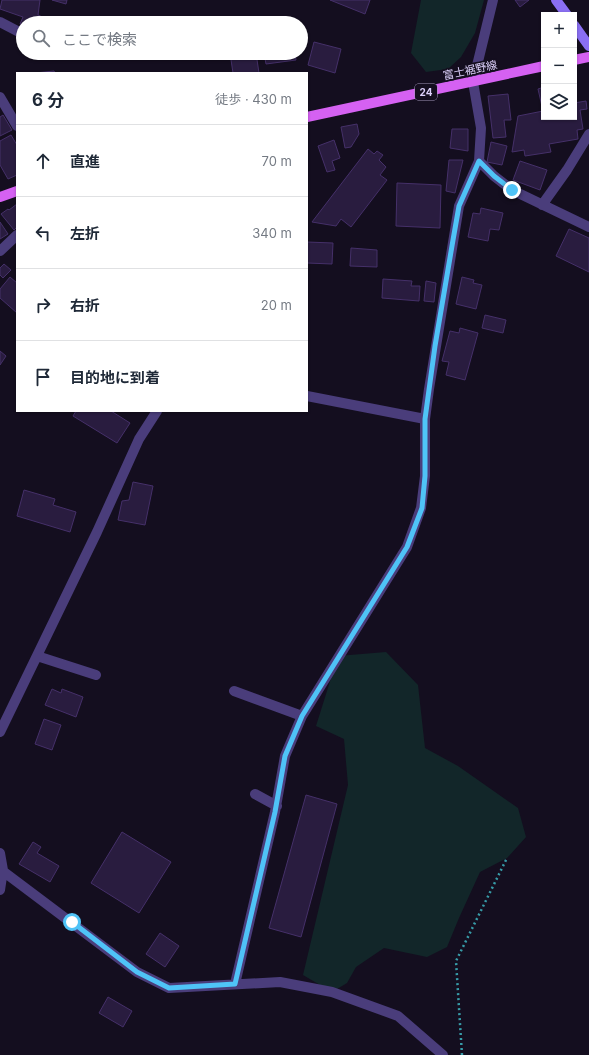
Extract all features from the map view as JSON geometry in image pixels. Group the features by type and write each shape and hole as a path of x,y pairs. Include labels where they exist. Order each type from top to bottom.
{"main road":[{"path":"577,59 589,56"},
{"name":"富士裾野線","path":"308,117 541,67"},
{"path":"0,197 16,191"}],"street":[{"path":"235,984 277,806 285,756 302,716 407,547 422,508 425,476 425,419 435,346 459,206 479,161 481,128 473,82 492,0"},
{"path":"556,0 565,12"},
{"path":"0,22 16,30"},
{"path":"577,29 589,46"},
{"path":"0,97 16,124"},
{"path":"542,205 567,170 589,134"},
{"path":"479,161 494,176 512,190 589,227"},
{"path":"0,251 16,236"},
{"path":"308,396 425,419"},
{"path":"0,732 97,532 139,439 156,412"},
{"path":"37,656 96,675"},
{"path":"234,691 302,716"},
{"path":"255,794 277,806"},
{"path":"0,853 0,890"},
{"path":"1,870 137,972 169,988 280,982 332,992 398,1016 443,1055"}],"path":[{"path":"462,1055 456,961 506,858"}],"green space":[{"path":"421,0 484,0 475,33 461,57 448,69 426,72 411,53"},
{"path":"386,652 418,685 425,748 458,766 518,808 526,837 507,858 480,872 447,947 427,957 384,948 356,967 347,983 332,992 303,975 348,785 344,739 316,726 338,656"}],"building":[{"path":"2,0 40,0 38,15 40,16 20,16 0,9"},
{"path":"52,0 67,0 66,4"},
{"path":"330,0 370,0 365,14"},
{"path":"515,0 529,0 520,7"},
{"path":"314,42 341,49 335,73 308,65"},
{"path":"231,60 257,60 259,72 233,72"},
{"path":"265,60 296,60 266,64"},
{"path":"541,88 541,102 538,89"},
{"path":"508,94 511,120 504,120 506,137 493,138 488,96"},
{"path":"586,101 587,109 580,110 583,129 577,130 578,139 549,144 551,152 525,156 524,150 512,152 518,116 541,111 541,120 577,120 577,102"},
{"path":"3,115 12,130 0,136 0,117"},
{"path":"357,124 359,134 351,147 345,148 341,127"},
{"path":"452,129 468,129 468,151 450,148"},
{"path":"11,135 16,143 16,175 8,179 0,165 0,141"},
{"path":"334,140 340,158 332,161 335,170 327,172 318,146"},
{"path":"491,142 507,146 502,165 487,162"},
{"path":"368,149 374,154 377,151 383,155 379,160 386,167 380,175 387,180 351,227 341,219 336,226 312,222"},
{"path":"449,160 463,160 455,193 446,191"},
{"path":"520,161 547,170 540,190 513,180"},
{"path":"397,183 441,185 440,228 396,226"},
{"path":"16,205 16,228 14,230 1,214 8,209 9,210"},
{"path":"481,208 503,213 499,230 490,229 488,241 468,237 473,213 480,214"},
{"path":"0,222 8,234 0,239"},
{"path":"569,229 589,238 589,272 556,256"},
{"path":"308,242 333,243 332,264 308,263"},
{"path":"351,248 377,250 377,267 350,266"},
{"path":"4,264 11,270 3,278 0,275 0,268"},
{"path":"10,277 16,282 16,312 0,298 0,289"},
{"path":"462,277 474,280 473,283 482,285 476,309 456,304"},
{"path":"383,279 412,281 411,286 420,286 419,301 382,298"},
{"path":"426,281 436,283 434,302 424,301"},
{"path":"485,315 506,320 503,333 482,328"},
{"path":"460,328 478,333 465,380 446,375 449,362 442,361 450,331 459,333"},
{"path":"0,351 6,356 0,365"},
{"path":"75,412 113,412 130,423 117,443 73,416"},
{"path":"133,482 153,486 145,525 118,520 122,501 129,500"},
{"path":"24,490 55,499 53,505 76,512 70,532 17,516"},
{"path":"52,689 61,693 62,689 83,697 76,717 45,705"},
{"path":"44,719 61,725 52,750 35,744"},
{"path":"306,795 337,804 301,937 269,928"},
{"path":"122,832 171,862 139,913 91,883"},
{"path":"33,842 41,847 37,853 59,866 50,882 19,864"},
{"path":"160,933 179,946 165,967 146,954"},
{"path":"108,997 132,1011 123,1027 99,1013"}],"route":[{"path":"72,922 137,972 169,988 235,984 275,812 285,756 302,716 407,547 422,508 425,476 425,419 435,346 459,206 479,161 494,176 512,190"}]}
